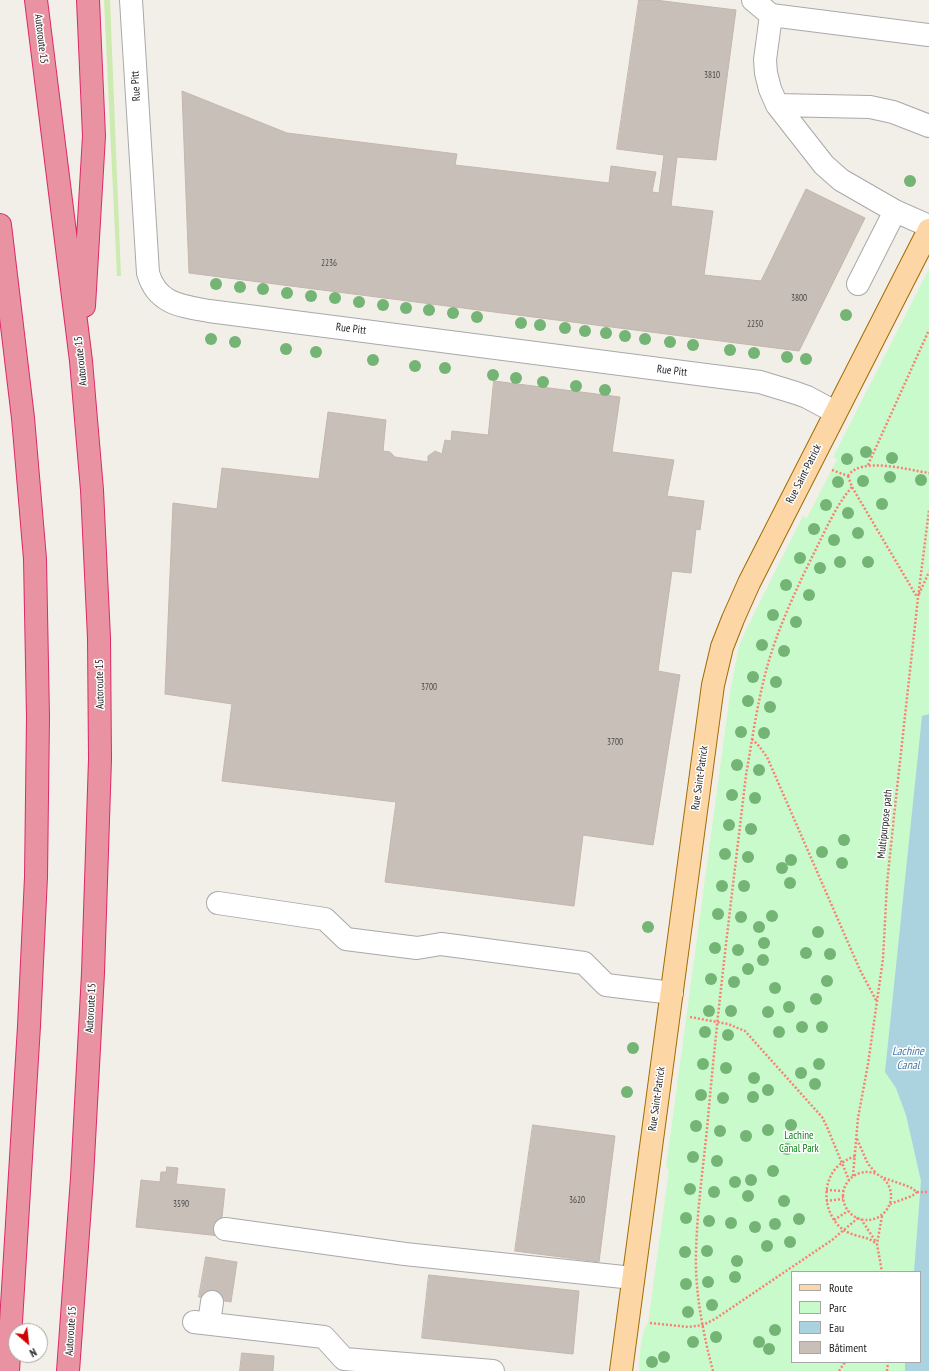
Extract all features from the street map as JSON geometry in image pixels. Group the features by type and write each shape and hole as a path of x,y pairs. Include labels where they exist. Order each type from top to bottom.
{"highway":[{"name":"Autoroute 15","path":"36,0 81,361 92,490 99,638 100,759 93,973 82,1186 68,1371"},
{"path":"81,361 94,136 88,0"},
{"path":"0,225 22,403 35,559 38,718 36,877 30,1018 8,1371"}],"main road":[{"name":"Rue Saint-Patrick","path":"622,1371 633,1278 713,685 722,647 749,583 929,230"}],"street":[{"name":"Rue Pitt","path":"131,0 148,273 157,292 168,300 181,305 209,311 760,382 796,393 835,412"},
{"path":"753,0 771,14 929,35"},
{"path":"771,14 765,60 766,73 770,89 777,105 824,166 841,180 895,211 929,226"},
{"path":"777,105 870,107 893,112 929,126"},
{"path":"858,284 895,211"},
{"path":"218,903 326,919 346,939 417,948 441,944 584,963 606,985 672,993"},
{"path":"225,1230 405,1254 633,1278"},
{"path":"212,1302 201,1323 324,1337 344,1359 493,1371"}],"path":[{"path":"868,465 929,330"},
{"path":"848,476 854,470 868,465 929,473"},
{"path":"829,469 848,476 852,487 918,598"},
{"path":"713,1371 703,1325 697,1281 696,1255 702,1174 717,1022 746,775 766,670 784,619 808,565 837,508 852,487"},
{"name":"Multipurpose path","path":"853,1176 858,1118 877,1003 885,932 887,884 894,816 929,510"},
{"path":"918,598 929,572"},
{"path":"752,739 767,757 860,970 877,1003"},
{"path":"686,1016 728,1024 745,1031 822,1117 849,1180"},
{"name":"Multipurpose path","path":"857,1139 868,1164 876,1174"},
{"path":"855,1156 842,1163 830,1177 826,1190 826,1201 834,1220 844,1231 868,1238 877,1244"},
{"path":"877,1244 859,1219 848,1211 843,1199 844,1191 849,1180 853,1176 864,1172 876,1174 910,1187 917,1192 929,1192"},
{"path":"648,1323 689,1326 703,1325 715,1320 844,1231 859,1219 874,1220 882,1216 890,1204 891,1192 888,1184 882,1177"},
{"path":"826,1190 844,1191"},
{"path":"890,1204 912,1196 917,1192"},
{"path":"826,1201 843,1199"},
{"path":"834,1220 848,1211"},
{"path":"882,1216 877,1244 882,1271"}],"green space":[{"path":"104,0 110,0 121,276 117,276"},
{"name":"Lachine Canal Park","path":"929,269 929,1371 639,1371 643,1332 648,1323 669,1170 666,1167 731,687 739,646 803,516 807,518 837,459 833,457"}],"water":[{"name":"Lachine Canal","path":"929,714 929,1371 905,1371 905,1363 921,1363 921,1271 914,1271 921,1181 906,1115 896,1088 885,1072 922,716"}],"building":[{"path":"639,0 655,0 736,10 716,160 677,157 671,206 713,211 704,275 761,281 806,189 865,218 799,351 189,273 182,91 287,133 457,154 455,165 609,183 611,166 656,172 652,192 659,193 664,155 617,149"},
{"path":"494,381 620,397 612,452 674,460 667,496 704,501 700,530 696,529 691,573 672,571 658,671 680,675 653,845 583,835 574,906 385,882 396,802 222,781 232,704 165,694 173,503 217,509 222,468 319,479 328,412 386,420 383,451 390,452 395,457 428,462 428,456 435,451 442,454 445,440 451,441 452,431 488,435"},
{"path":"533,1125 615,1136 599,1262 515,1251"},
{"path":"167,1167 178,1168 176,1184 225,1189 220,1236 136,1227 141,1180 160,1182 161,1172 166,1172"},
{"path":"206,1257 237,1262 231,1302 199,1297"},
{"path":"429,1275 579,1291 573,1354 422,1338"},
{"path":"242,1353 274,1356 273,1371 240,1371"}]}
